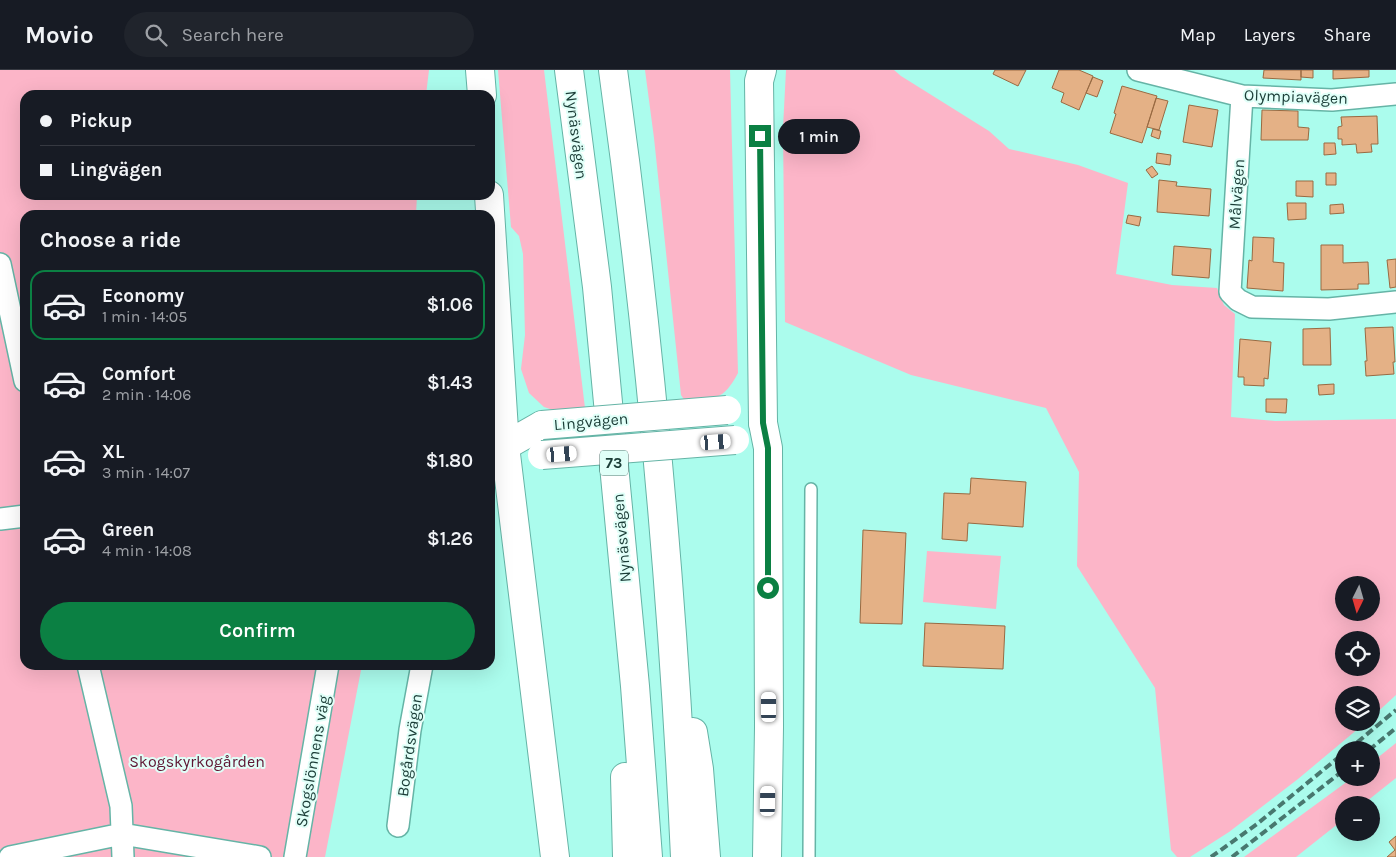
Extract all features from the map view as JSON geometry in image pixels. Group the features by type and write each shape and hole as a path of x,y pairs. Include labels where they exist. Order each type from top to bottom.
{"main road":[{"path":"480,70 482,90"},
{"name":"Nynäsvägen","path":"569,70 597,287 635,686 648,857"},
{"path":"613,70 625,155 653,397 670,599 685,857"},
{"path":"759,74 763,423 768,448 769,727 767,857"},
{"path":"495,362 498,446 555,857"},
{"name":"Lingvägen","path":"498,446 542,425 727,410 763,423"},
{"name":"Lingvägen","path":"498,446 542,455 735,440 763,423"},
{"path":"620,528 616,624 627,857"},
{"path":"670,599 700,769 706,857"}],"street":[{"name":"Olympiavägen","path":"1138,70 1242,96 1332,100 1396,94"},
{"name":"Målvägen","path":"1242,96 1230,292 1238,300 1252,307 1329,309 1396,302"},
{"path":"0,264 20,358"},
{"path":"0,520 20,517"},
{"path":"89,670 121,806 123,857"},
{"name":"Skogslönnens väg","path":"295,857 327,670"},
{"name":"Bogårdsvägen","path":"398,826 410,730 421,670"},
{"path":"10,857 122,834 260,857"}],"lane":[{"path":"809,857 811,489"}],"green space":[{"name":"Skogskyrkogården","path":"0,70 429,70 427,90 20,90 20,200 417,200 416,210 20,210 20,670 361,670 325,857 0,857"},
{"path":"498,70 544,70 585,408 559,412 544,407 529,393 521,369 525,335 523,254 519,236 511,227"},
{"path":"645,70 730,70 738,373 723,394 711,399 685,401 681,395"},
{"path":"786,70 894,70 989,131 1009,149 1078,165 1128,183 1116,274 1172,285 1217,288 1224,305 1235,314 1231,417 1275,421 1396,419 1396,695 1380,710 1380,686 1335,686 1335,731 1355,731 1343,741 1335,741 1335,748 1229,832 1190,857 1177,857 1171,850 1155,688 1077,566 1079,472 1046,408 911,375 785,322 783,128"},
{"path":"927,551 1001,556 996,609 923,602"},
{"path":"1396,743 1396,778 1373,796 1335,796 1335,826 1296,857 1244,857 1341,786 1380,786 1380,756"}],"building":[{"path":"995,70 1026,70 1018,86 993,74"},
{"path":"1059,70 1079,70 1093,76 1079,110 1061,102 1064,93 1052,88"},
{"path":"1264,70 1301,70 1301,80 1263,78"},
{"path":"1301,70 1313,70 1313,78 1301,77"},
{"path":"1333,70 1369,70 1369,77 1333,79"},
{"path":"1093,77 1103,81 1097,97 1086,93"},
{"path":"1122,86 1157,96 1142,143 1110,133"},
{"path":"1156,98 1168,101 1159,130 1147,127"},
{"path":"1189,105 1218,110 1212,147 1183,142"},
{"path":"1262,110 1298,111 1298,127 1309,128 1308,140 1261,140"},
{"path":"1377,116 1378,144 1371,144 1372,152 1357,153 1356,144 1342,145 1342,139 1338,139 1338,127 1342,126 1341,117"},
{"path":"1153,129 1161,131 1159,139 1151,136"},
{"path":"1324,143 1335,143 1336,154 1324,155"},
{"path":"1157,153 1171,155 1170,165 1156,163"},
{"path":"1152,166 1158,174 1152,178 1146,170"},
{"path":"1326,173 1336,173 1336,185 1326,185"},
{"path":"1159,180 1177,182 1176,186 1211,189 1209,216 1157,212"},
{"path":"1296,181 1313,181 1313,197 1296,196"},
{"path":"1287,203 1306,203 1306,219 1288,220"},
{"path":"1343,204 1344,213 1330,214 1330,205"},
{"path":"1128,215 1141,217 1139,226 1126,223"},
{"path":"1253,237 1274,238 1273,262 1284,263 1283,291 1247,288 1249,260 1252,261"},
{"path":"1321,245 1343,245 1343,263 1368,262 1369,284 1358,284 1358,289 1321,290"},
{"path":"1174,246 1211,249 1209,278 1172,275"},
{"path":"1396,259 1396,287 1390,288 1387,260"},
{"path":"1393,327 1394,374 1366,376 1365,328"},
{"path":"1330,328 1331,365 1303,365 1303,329"},
{"path":"1240,339 1271,342 1268,379 1264,378 1264,386 1244,385 1244,377 1238,377"},
{"path":"1334,384 1334,394 1319,395 1318,385"},
{"path":"1266,399 1287,399 1286,413 1266,412"},
{"path":"971,478 1026,482 1023,527 968,523 967,541 942,539 944,493 970,494"},
{"path":"863,530 906,533 902,624 860,623"},
{"path":"925,623 1005,626 1003,669 923,666"},
{"path":"1396,836 1396,857 1387,857 1395,850 1389,842"}],"railway":[{"path":"1359,741 1396,710"},
{"path":"1380,741 1396,728"},
{"path":"1211,857 1257,824 1335,760"},
{"path":"1232,857 1335,777"}],"route":[{"path":"760,136 763,423 768,448 768,588"}]}
